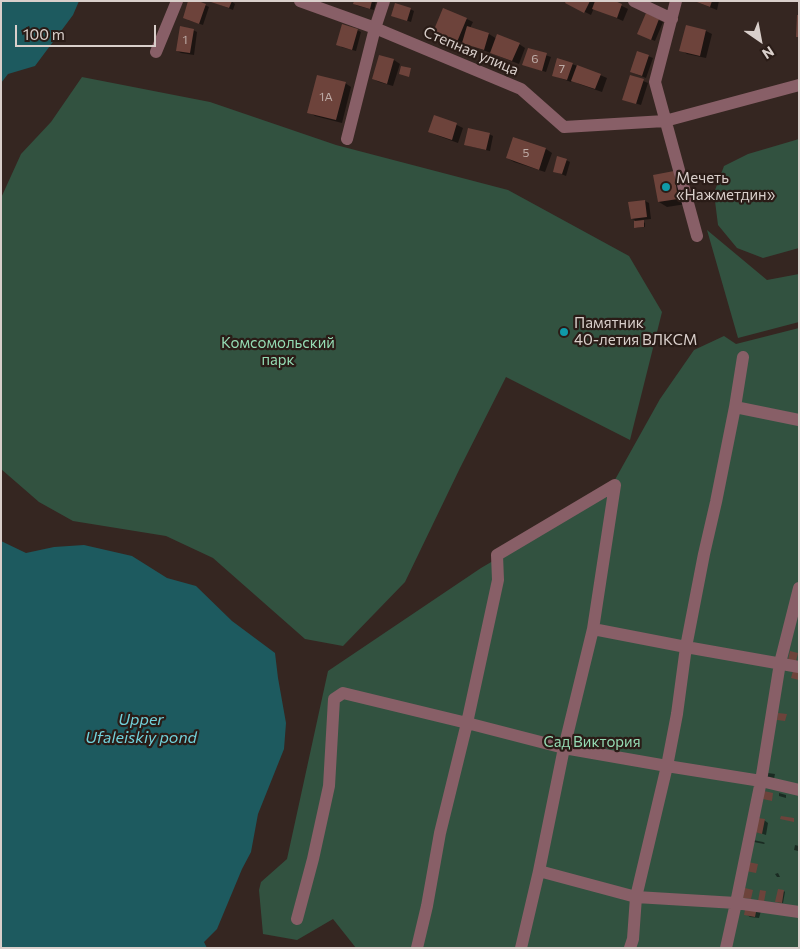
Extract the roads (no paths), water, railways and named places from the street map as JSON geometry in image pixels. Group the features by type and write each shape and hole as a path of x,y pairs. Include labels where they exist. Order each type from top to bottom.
{"street":[{"path":"156,52 177,1"},
{"name":"Степная улица","path":"300,1 375,28 521,89 564,127 666,121 799,85"},
{"path":"347,139 375,28 384,1"},
{"path":"634,1 672,19"},
{"path":"676,1 655,82 697,236"},
{"path":"630,948 633,939 636,897 667,766 677,714 686,647 735,407 743,357"},
{"path":"735,407 799,420"},
{"path":"417,948 427,906 440,833 467,723 498,580 497,555 615,485 593,630 564,748 521,948"},
{"path":"726,948 761,781 780,663 799,588"},
{"path":"593,630 799,667"},
{"path":"297,918 313,859 328,786 334,699 344,693 564,748 761,781 799,790"},
{"path":"539,871 636,897 736,903 799,912"}],"water":[{"path":"1,1 79,1 73,15 35,66 8,74 1,83"},
{"name":"Upper Ufaleiskiy pond","path":"1,541 26,553 54,547 84,545 132,556 167,578 196,586 232,621 275,653 286,723 284,749 258,814 251,852 217,929 204,942 207,948 1,948"}],"place":[{"name":"Мечеть «Нажметдин»","path":"666,187"},
{"name":"Памятник 40-летия ВЛКСМ","path":"564,332"}],"park label":[{"name":"Комсомольский парк","path":"278,352"},
{"name":"Сад Виктория","path":"592,742"}]}
